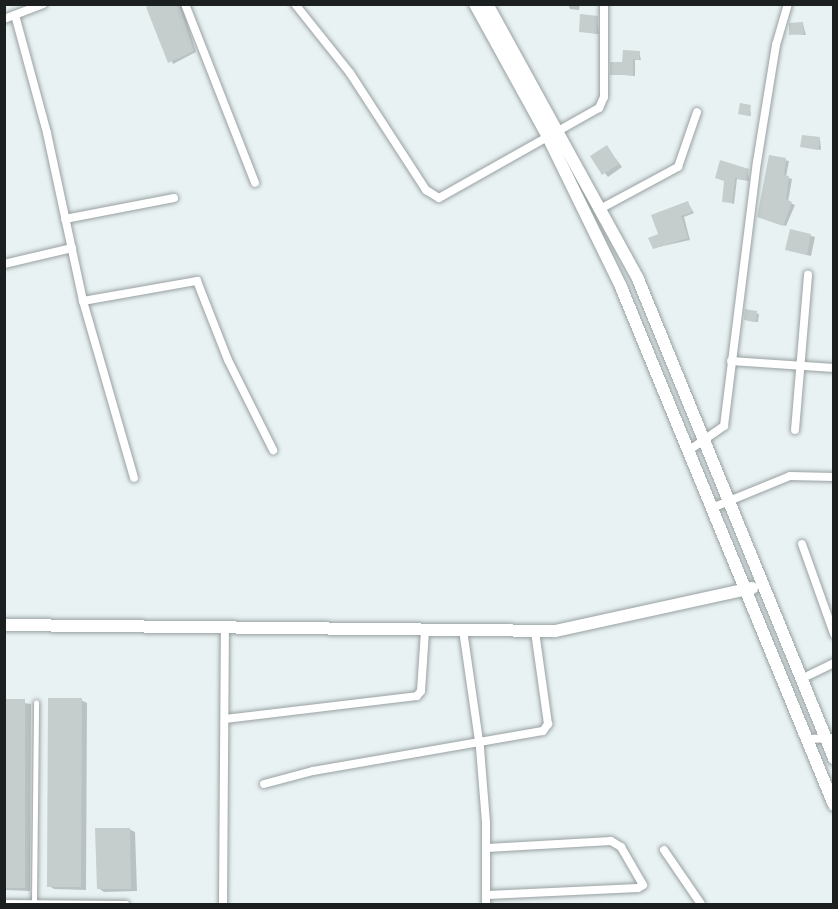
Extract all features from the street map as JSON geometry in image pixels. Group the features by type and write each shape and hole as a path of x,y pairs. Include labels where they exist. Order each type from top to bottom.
{"street":[{"path":"4,19 43,4"},
{"path":"185,4 255,183"},
{"path":"295,4 350,73 434,197 444,197 603,103 604,4"},
{"path":"476,4 600,209 638,279 801,679 830,738 834,758"},
{"path":"487,4 553,134 621,287 834,805"},
{"path":"688,451 724,426 757,162 776,45 788,4"},
{"path":"15,15 42,113 83,301 134,478"},
{"path":"600,209 675,171 684,158 697,112"},
{"path":"65,219 174,198"},
{"path":"4,264 72,248"},
{"path":"795,430 808,275"},
{"path":"83,301 197,281 232,369 273,450"},
{"path":"731,361 834,368"},
{"path":"712,508 790,476 834,477"},
{"path":"802,544 834,634"},
{"path":"4,626 555,631 762,584"},
{"path":"223,904 225,628"},
{"path":"225,719 417,696 421,692 424,630"},
{"path":"463,630 479,741 487,848 487,900 638,888 643,885 621,847 611,841 487,848"},
{"path":"264,784 546,728 535,631"},
{"path":"801,679 834,663"},
{"path":"807,739 830,738"},
{"path":"664,850 701,904"}],"lane":[{"path":"34,902 36,703"},
{"path":"4,902 126,903"}],"building":[{"path":"152,4 179,4 194,51 168,63 146,7"},
{"path":"580,14 598,16 597,34 579,32"},
{"path":"803,22 804,34 789,35 789,23"},
{"path":"623,50 640,51 639,60 633,59 633,75 610,75 610,62 622,62"},
{"path":"740,103 751,105 749,116 738,114"},
{"path":"802,135 820,137 818,150 800,147"},
{"path":"607,145 619,164 602,175 590,156"},
{"path":"769,155 786,158 784,175 789,176 786,199 792,202 783,226 757,217"},
{"path":"720,160 749,169 747,180 735,178 732,203 722,202 724,181 715,178"},
{"path":"688,201 692,212 681,216 688,238 653,249 648,238 658,234 651,215"},
{"path":"790,229 811,234 807,255 785,250"},
{"path":"745,309 757,311 756,322 744,320"},
{"path":"48,698 82,698 81,887 47,887"},
{"path":"4,699 25,699 25,888 4,888"},
{"path":"95,828 130,828 131,889 97,889"}]}
